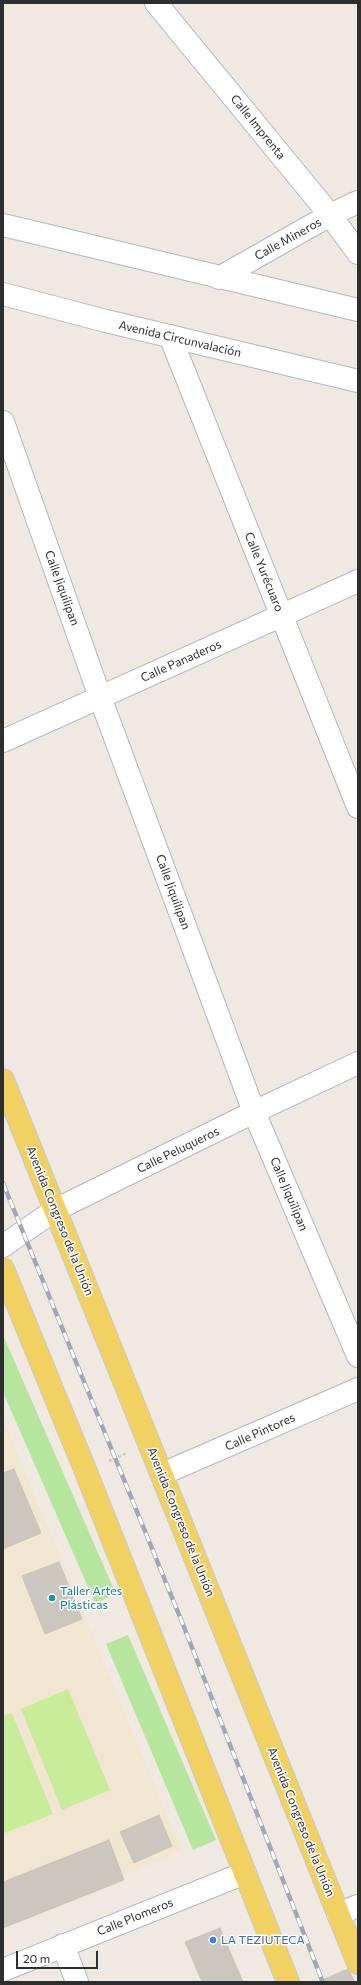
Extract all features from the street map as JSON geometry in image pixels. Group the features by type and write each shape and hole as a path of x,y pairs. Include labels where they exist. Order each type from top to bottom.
{"main road":[{"name":"Avenida Congreso de la Unión","path":"3,1080 358,1963"},
{"path":"3,1269 86,1472 288,1982"}],"street":[{"name":"Calle Imprenta","path":"156,3 330,215 358,252"},
{"name":"Calle Mineros","path":"219,278 330,215 358,202"},
{"path":"3,225 219,278 358,310"},
{"name":"Avenida Circunvalación","path":"3,294 358,381"},
{"name":"Calle Yurécuaro","path":"170,336 358,807"},
{"name":"Calle Jiquilipan","path":"3,422 100,697 254,1112 358,1356"},
{"name":"Calle Panaderos","path":"3,741 358,581"},
{"name":"Calle Peluqueros","path":"3,1246 55,1210 254,1112 358,1064"},
{"name":"Calle Pintores","path":"162,1474 358,1389"},
{"name":"Calle Plomeros","path":"3,1970 245,1873"},
{"path":"338,1914 358,1906"},
{"path":"63,1945 77,1982"}],"path":[{"path":"86,1472 149,1443"}],"shaded area":[{"path":"3,1418 182,1851 3,1926"}],"green space":[{"path":"3,1335 116,1594 95,1603 3,1392"},
{"path":"128,1635 216,1840 193,1850 106,1644"},
{"path":"68,1689 110,1790 62,1810 21,1709"},
{"path":"12,1713 53,1814 5,1833 3,1828 3,1716"}],"building":[{"path":"14,1469 41,1533 3,1549 3,1473"},
{"name":"Taller Artes Plásticas","path":"59,1562 82,1619 45,1634 22,1576"},
{"path":"159,1815 172,1846 134,1863 120,1832"},
{"path":"109,1840 124,1880 3,1928 3,1882"},
{"path":"220,1928 243,1982 202,1982 185,1942"},
{"path":"348,1969 355,1982 317,1982 322,1980"}],"railway":[{"path":"3,1183 182,1622 322,1980"}],"place":[{"name":"Taller Artes Plásticas","path":"52,1598"},
{"name":"LA TEZIUTECA","path":"213,1940"}]}
